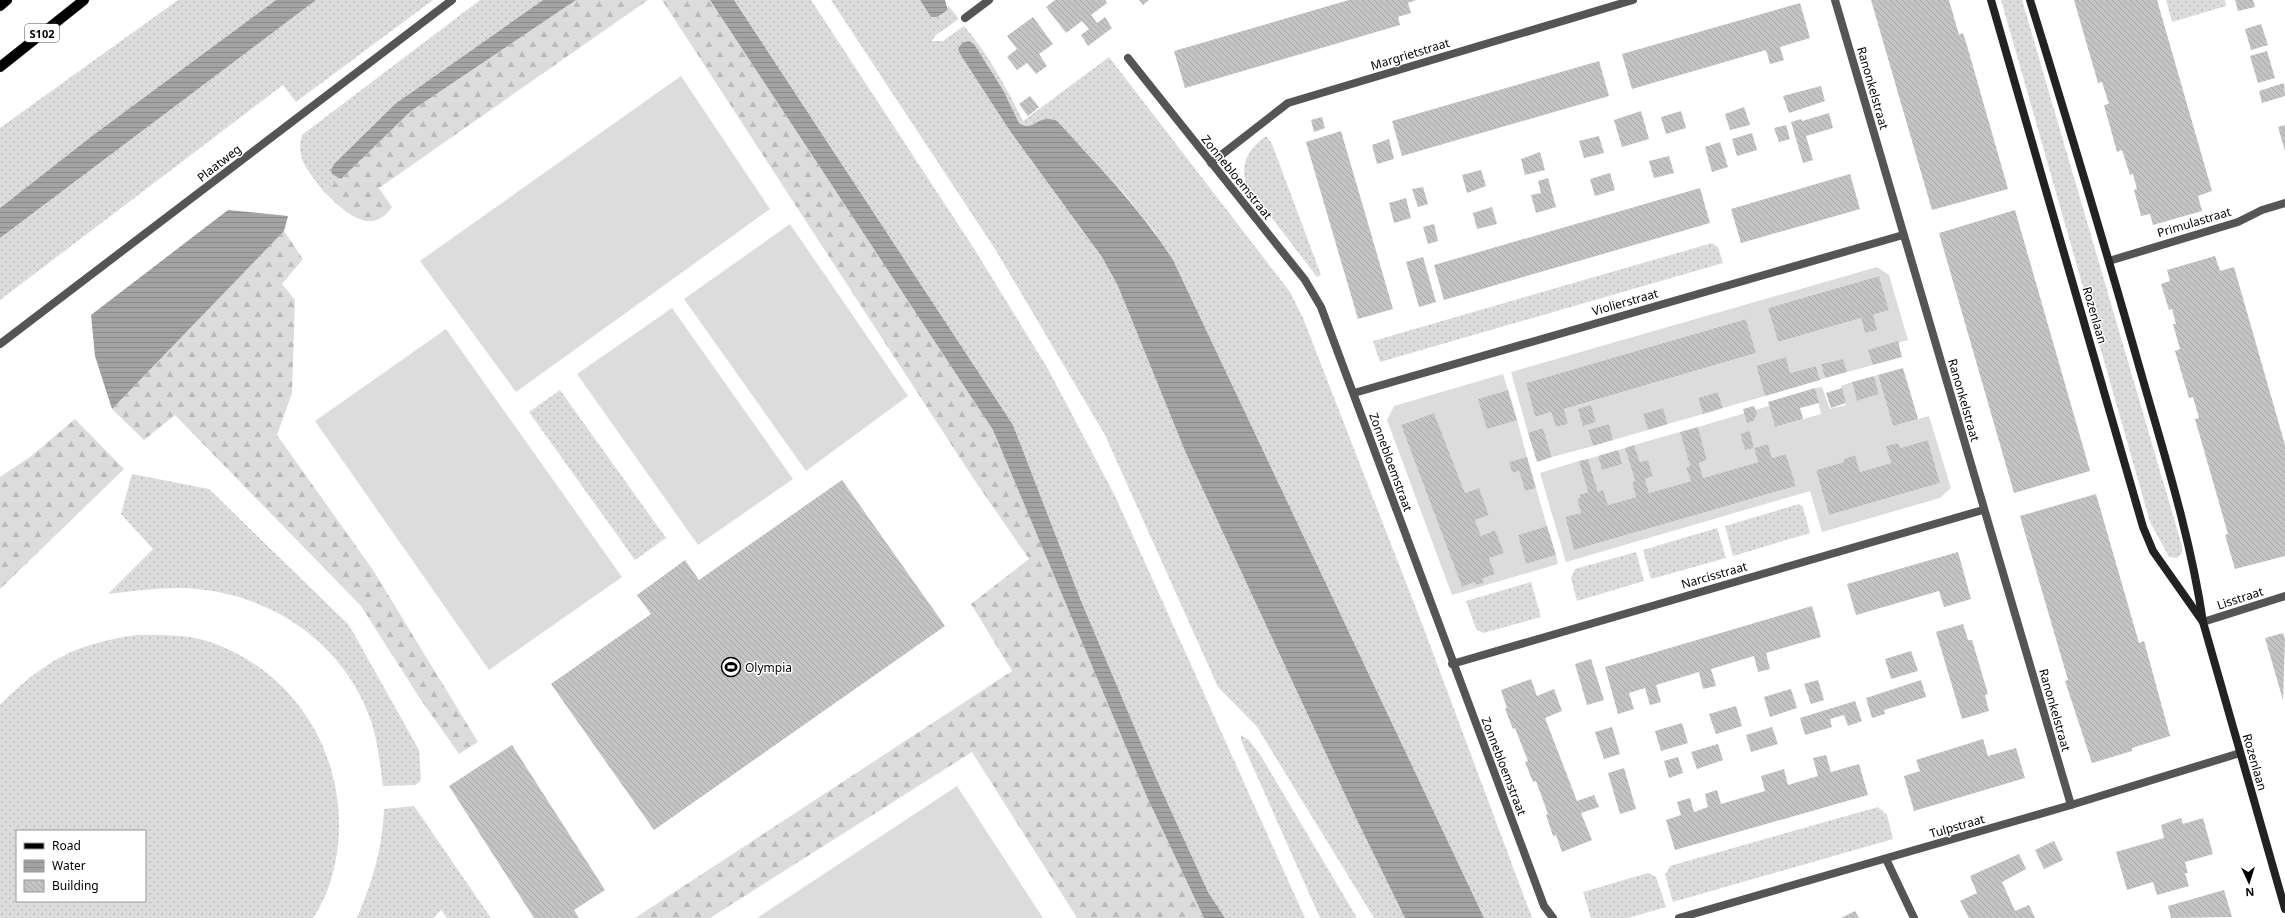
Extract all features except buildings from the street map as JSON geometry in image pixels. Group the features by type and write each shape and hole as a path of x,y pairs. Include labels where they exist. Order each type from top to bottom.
{"main road":[{"path":"0,6 7,0"},
{"name":"S102","path":"0,67 84,0"}],"street":[{"name":"Plaatweg","path":"0,344 452,0"},
{"path":"965,18 989,0"},
{"name":"Margrietstraat","path":"1211,163 1288,103 1633,0"},
{"name":"Ranonkelstraat","path":"1835,0 1983,510 2071,805"},
{"name":"Rozenlaan","path":"1991,0 2143,527 2153,551 2203,622"},
{"name":"Rozenlaan","path":"2030,0 2109,260 2182,516 2196,574 2203,622 2285,909"},
{"name":"Zonnebloemstraat","path":"1128,58 1309,287 1321,307 1354,393 1452,664 1544,906 1553,918"},
{"name":"Primulastraat","path":"2109,260 2238,222 2262,210 2285,203"},
{"name":"Violierstraat","path":"1354,393 1903,235"},
{"name":"Narcisstraat","path":"1452,664 1983,510"},
{"name":"Lisstraat","path":"2203,622 2285,596"},
{"name":"Tulpstraat","path":"1679,918 2071,805 2240,753"},
{"path":"1886,859 1914,918"}],"green space":[{"path":"178,0 276,0 92,136 0,208 0,128"},
{"path":"316,0 433,0 296,102 283,85 0,300 0,238"},
{"path":"480,0 543,0 395,104 334,164 339,179 341,179 323,191 302,159 300,144 302,135"},
{"path":"576,0 648,0 379,188 392,207 383,216 375,221 366,221 356,218 339,206 323,191 341,179 411,111"},
{"path":"662,0 710,0 993,430 1147,797 1204,918 1077,918 972,752 710,918 635,918 1012,671 971,604 1029,559 973,478"},
{"path":"734,0 811,0 973,247 1048,369 1115,496 1305,918 1225,918 1208,892 1156,778 1081,601 1013,425"},
{"path":"831,0 920,0 932,17 937,17 948,10 948,5 959,19 936,35 932,41 943,41 964,26 981,48 996,72 1023,121 1109,57 1290,292 1303,318 1424,629 1532,918 1484,918 1173,260 1154,231 1126,196 1056,120 1042,120 1030,126 1019,123 1003,90 974,44 969,41 958,49 960,54 1010,131 1102,257 1118,286 1185,451 1355,816 1405,918 1374,918 1257,727 1218,687 1105,435 995,249"},
{"path":"2001,0 2022,0 2182,546 2182,553 2177,558 2169,557 2150,522"},
{"path":"2166,0 2225,0 2226,6 2172,22"},
{"path":"681,76 770,209 516,392 420,261"},
{"path":"1266,136 1272,144 1321,275 1317,277 1246,184 1244,169 1247,156"},
{"path":"790,224 908,396 806,471 684,299"},
{"path":"284,231 303,259 282,284 295,300 292,393 277,435 373,570 478,742 459,754 419,697 361,606 175,415 144,440 112,409"},
{"path":"1712,243 1718,247 1723,263 1380,362 1373,341"},
{"path":"1877,267 1889,275 1908,340 1869,350 1873,365 1847,372 1843,359 1821,364 1825,378 1820,380 1816,366 1790,373 1786,357 1756,367 1765,396 1723,408 1718,392 1698,398 1703,414 1668,424 1663,408 1643,414 1648,430 1613,440 1609,424 1588,430 1593,446 1552,457 1543,429 1528,433 1511,372","holes":["1879,276 1889,310 1873,315 1865,333 1861,318 1778,342 1768,308","1746,319 1756,353 1564,409 1568,424 1556,427 1551,412 1535,417 1526,383"]},
{"path":"672,308 793,479 698,545 577,374"},
{"path":"446,329 622,577 489,670 315,421"},
{"path":"1503,374 1508,390 1479,399 1517,420 1527,457 1509,462 1512,473 1519,471 1525,491 1536,488 1547,526 1518,535 1526,564 1556,555 1558,564 1452,595 1387,420 1394,406","holes":["1434,413 1465,493 1479,488 1489,515 1475,520 1481,536 1495,530 1503,552 1489,558 1495,574 1482,579 1484,583 1476,585 1475,582 1462,587 1401,425"]},
{"path":"1878,375 1893,426 1929,416 1951,488 1940,498 1822,532 1810,491 1566,562 1540,473 1579,461 1588,492 1579,495 1580,498 1577,499 1581,513 1565,518 1574,550 1796,486 1786,454 1772,458 1768,444 1754,448 1758,462 1703,478 1699,463 1707,460 1698,427 1769,406 1775,427 1821,414 1815,388 1822,387 1830,409 1846,405 1841,386 1852,382 1857,401 1879,394 1874,376","holes":["1750,432 1754,448 1745,450 1740,434","1928,440 1940,483 1829,515 1816,470 1844,462 1848,475 1844,459 1855,455 1860,472 1891,463 1887,446 1898,443 1900,448"]},
{"path":"560,390 666,538 635,560 529,412"},
{"path":"75,419 124,469 0,589 0,477 30,457"},
{"path":"1680,432 1690,466 1686,467 1691,481 1649,493 1645,479 1653,476 1648,460 1640,462 1634,445"},
{"path":"1625,448 1635,481 1632,482 1636,497 1608,505 1603,491 1598,492 1588,459 1598,456 1602,470 1621,464 1618,450"},
{"path":"132,474 209,489 349,625 419,750 421,780 416,785 383,786 374,732 361,696 345,672 327,650 305,631 281,615 255,603 227,594 198,589 164,588 108,594 153,549 121,514"},
{"path":"1799,504 1803,507 1810,533 1733,556 1725,526"},
{"path":"1717,528 1726,558 1651,579 1643,550"},
{"path":"1636,552 1644,581 1577,601 1571,578 1575,569"},
{"path":"1531,582 1541,617 1483,633 1476,629 1466,601"},
{"path":"137,635 181,636 207,641 235,653 261,668 283,687 302,709 317,734 328,760 336,789 339,819 338,845 334,871 325,896 313,918 0,918 0,705 31,677 46,666 62,656 96,643"},
{"path":"1241,735 1249,740 1261,756 1357,918 1320,918 1241,740"},
{"path":"957,786 1043,918 757,918"},
{"path":"414,806 491,918 447,918 441,910 434,918 357,918 368,891 376,865 384,809"},
{"path":"1878,807 1887,815 1893,839 1673,902 1665,875 1670,866"},
{"path":"1648,873 1656,877 1666,907 1628,918 1591,918 1583,892"}],"water":[{"path":"276,0 316,0 0,238 0,208 92,136"},
{"path":"543,0 576,0 411,111 341,179 332,174 331,170 334,164 395,104"},
{"path":"710,0 734,0 1013,425 1081,601 1156,778 1208,892 1225,918 1204,918 1147,797 993,430"},
{"path":"920,0 945,0 948,10 937,17 931,17"},
{"path":"969,41 974,44 1003,90 1019,123 1030,126 1042,120 1056,120 1132,205 1147,223 1173,260 1484,918 1405,918 1355,816 1185,451 1118,286 1102,257 1010,131 960,54 958,49 962,43"},
{"path":"228,210 288,216 284,231 112,409 95,356 91,315"}],"place":[{"name":"Olympia","path":"731,667"}]}
